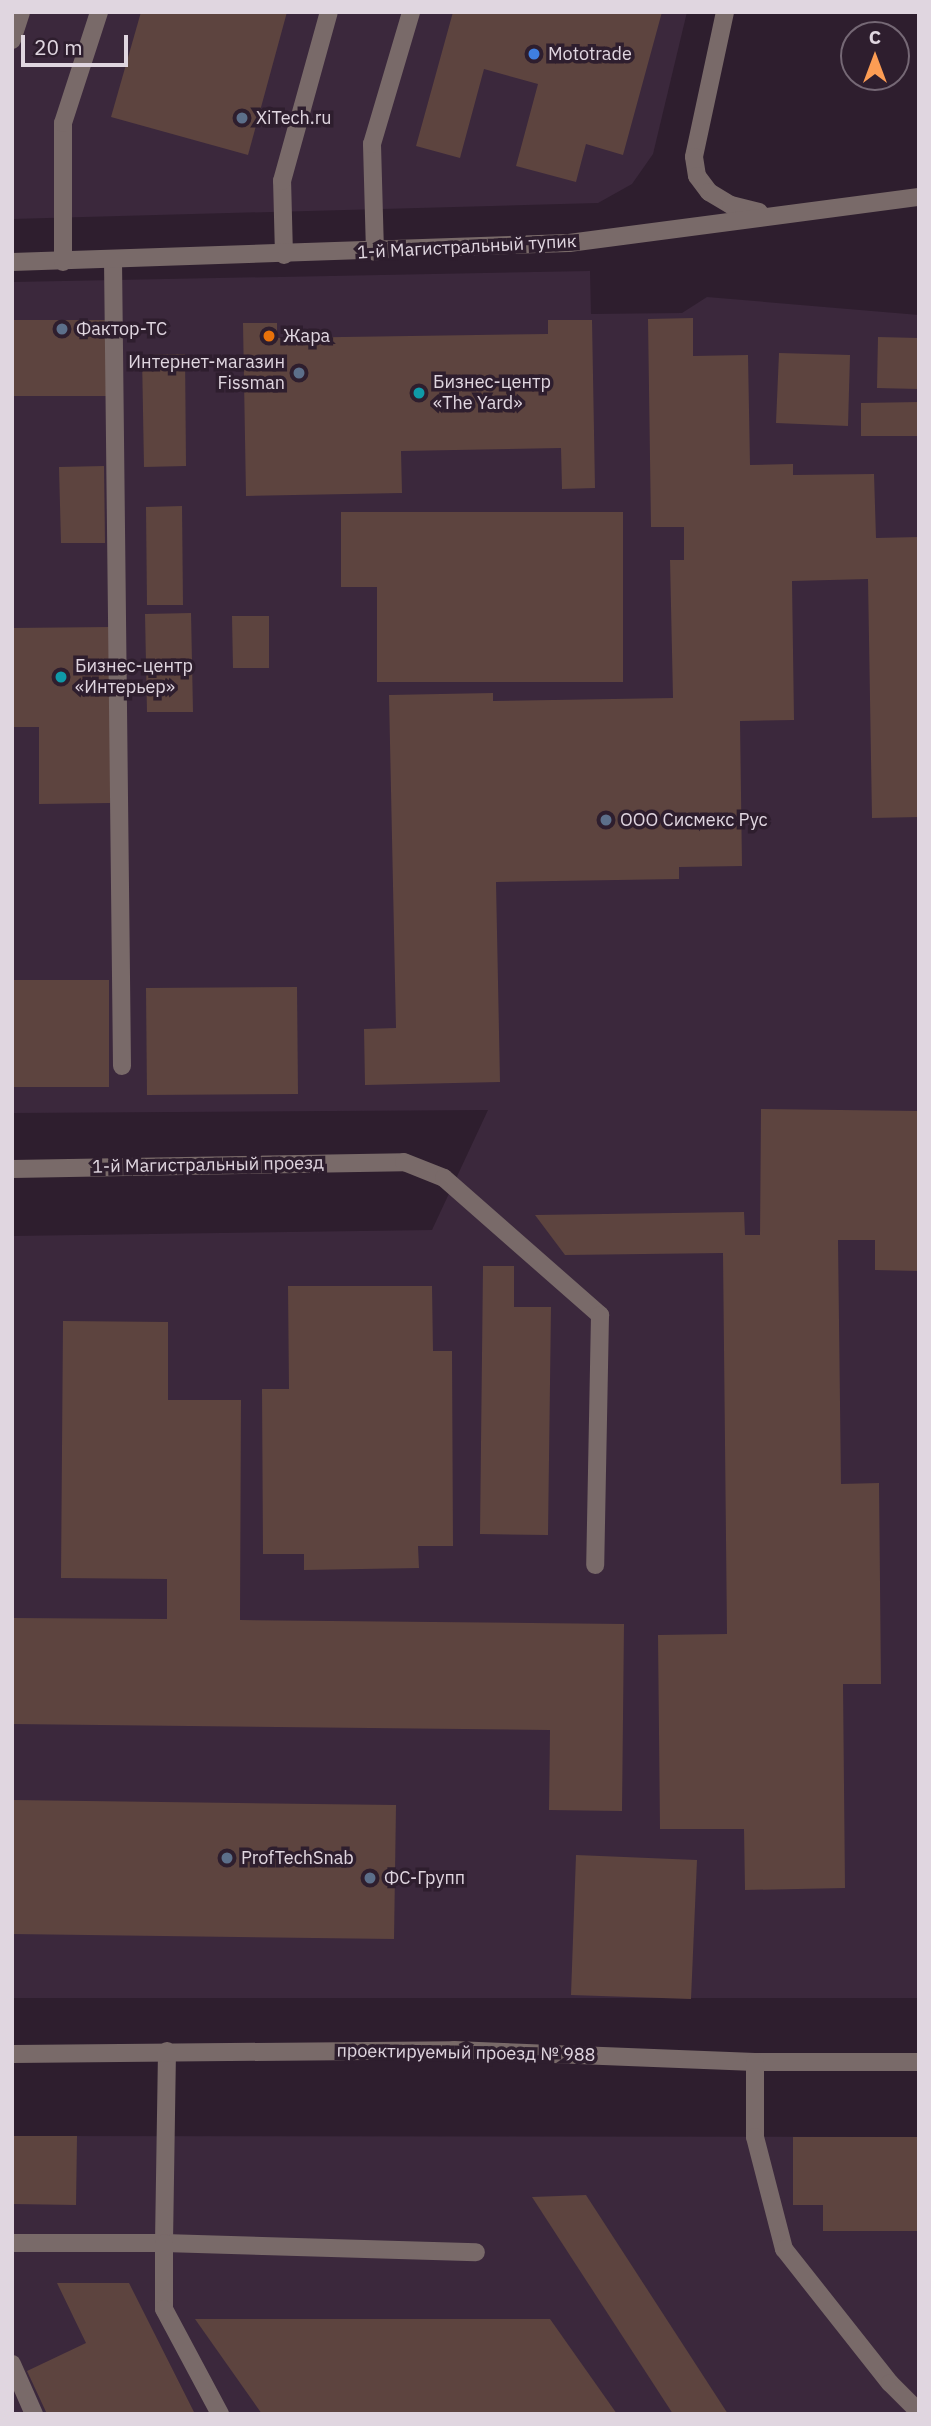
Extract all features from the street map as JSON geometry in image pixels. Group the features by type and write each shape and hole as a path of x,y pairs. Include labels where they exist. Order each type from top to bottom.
{"street":[{"path":"12,40 21,12"},
{"path":"63,262 63,123 99,12"},
{"path":"285,255 282,181 329,12"},
{"path":"375,252 372,144 411,12"},
{"path":"725,12 695,137 697,176 709,191 731,205 765,214"},
{"path":"870,201 919,189"},
{"name":"1-й Магистральный тупик","path":"12,262 375,252 569,243 765,214 919,197"},
{"path":"113,260 122,1066"},
{"name":"1-й Магистральный проезд","path":"12,1169 404,1162 444,1178 600,1315 595,1565"},
{"name":"проектируемый проезд № 988","path":"12,2054 454,2050 755,2062 919,2062"},
{"path":"167,2051 164,2309 220,2414"},
{"path":"755,2062 755,2137 785,2249 890,2383 919,2412"},
{"path":"12,2243 164,2243 475,2252"},
{"path":"12,2364 34,2414"}],"shaded area":[{"path":"12,12 687,12 653,154 632,184 598,203 12,219"},
{"path":"590,271 591,314 682,313 707,297 919,315 919,1998 12,1998 12,1236 432,1230 488,1110 12,1113 12,282"},
{"path":"12,2136 919,2137 919,2414 12,2414"}],"building":[{"path":"141,12 287,12 248,155 111,117"},
{"path":"453,12 662,12 623,155 586,144 576,182 516,166 538,84 484,69 460,158 416,146"},
{"path":"693,318 693,356 748,355 750,465 793,464 793,475 874,474 876,538 919,537 919,817 872,818 868,579 792,581 794,720 740,721 742,866 679,867 679,879 496,882 500,1082 365,1085 364,1029 396,1028 389,695 493,693 493,701 673,698 670,560 684,560 684,527 651,527 648,319"},
{"path":"12,320 106,320 106,396 12,396"},
{"name":"Бизнес-центр «The Yard»","path":"548,320 592,320 595,488 562,489 561,448 401,451 402,493 246,496 243,323 277,323 277,338 548,334"},
{"path":"878,337 919,338 919,389 877,388"},
{"path":"779,353 850,355 848,426 776,423"},
{"path":"185,354 186,466 144,467 142,355"},
{"path":"919,402 919,436 861,436 861,403"},
{"path":"104,466 105,543 61,543 59,467"},
{"path":"182,506 183,605 147,605 146,507"},
{"path":"341,512 623,512 623,682 377,682 377,587 341,587"},
{"path":"191,613 193,712 147,712 145,614"},
{"path":"232,616 269,616 269,668 233,668"},
{"name":"Бизнес-центр «Интерьер»","path":"110,627 110,803 39,804 39,727 12,727 12,628"},
{"path":"12,980 109,980 109,1087 12,1087"},
{"path":"297,987 298,1094 147,1095 146,988"},
{"path":"761,1109 919,1111 919,1271 875,1270 875,1240 838,1240 841,1484 879,1483 881,1684 843,1684 845,1888 745,1890 744,1829 660,1829 658,1635 727,1634 723,1253 565,1255 535,1215 744,1212 745,1235 760,1235"},
{"path":"483,1266 514,1266 514,1307 551,1307 548,1535 480,1534"},
{"path":"288,1286 432,1286 433,1351 452,1351 453,1546 418,1546 419,1568 304,1570 304,1554 263,1554 262,1389 289,1389"},
{"path":"63,1321 168,1322 168,1400 241,1400 240,1620 624,1624 622,1811 549,1810 550,1730 12,1724 12,1618 167,1619 167,1579 61,1578"},
{"path":"12,1800 396,1805 394,1939 12,1934"},
{"path":"576,1855 697,1860 691,1999 571,1995"},
{"path":"12,2136 77,2136 76,2205 12,2204"},
{"path":"793,2137 919,2137 919,2231 823,2231 823,2205 793,2205"},
{"path":"586,2195 728,2414 673,2414 532,2197"},
{"path":"57,2283 129,2283 195,2414 47,2414 27,2371 86,2343"},
{"path":"195,2319 550,2319 617,2414 262,2414"}],"place":[{"name":"Mototrade","path":"534,54"},
{"name":"XiTech.ru","path":"242,118"},
{"name":"Фактор-ТС","path":"62,329"},
{"name":"Жара","path":"269,336"},
{"name":"Интернет-магазин Fissman","path":"299,373"},
{"name":"Бизнес-центр «The Yard»","path":"419,393"},
{"name":"Бизнес-центр «Интерьер»","path":"61,677"},
{"name":"ООО Сисмекс Рус","path":"606,820"},
{"name":"ProfTechSnab","path":"227,1858"},
{"name":"ФС-Групп","path":"370,1878"}]}
